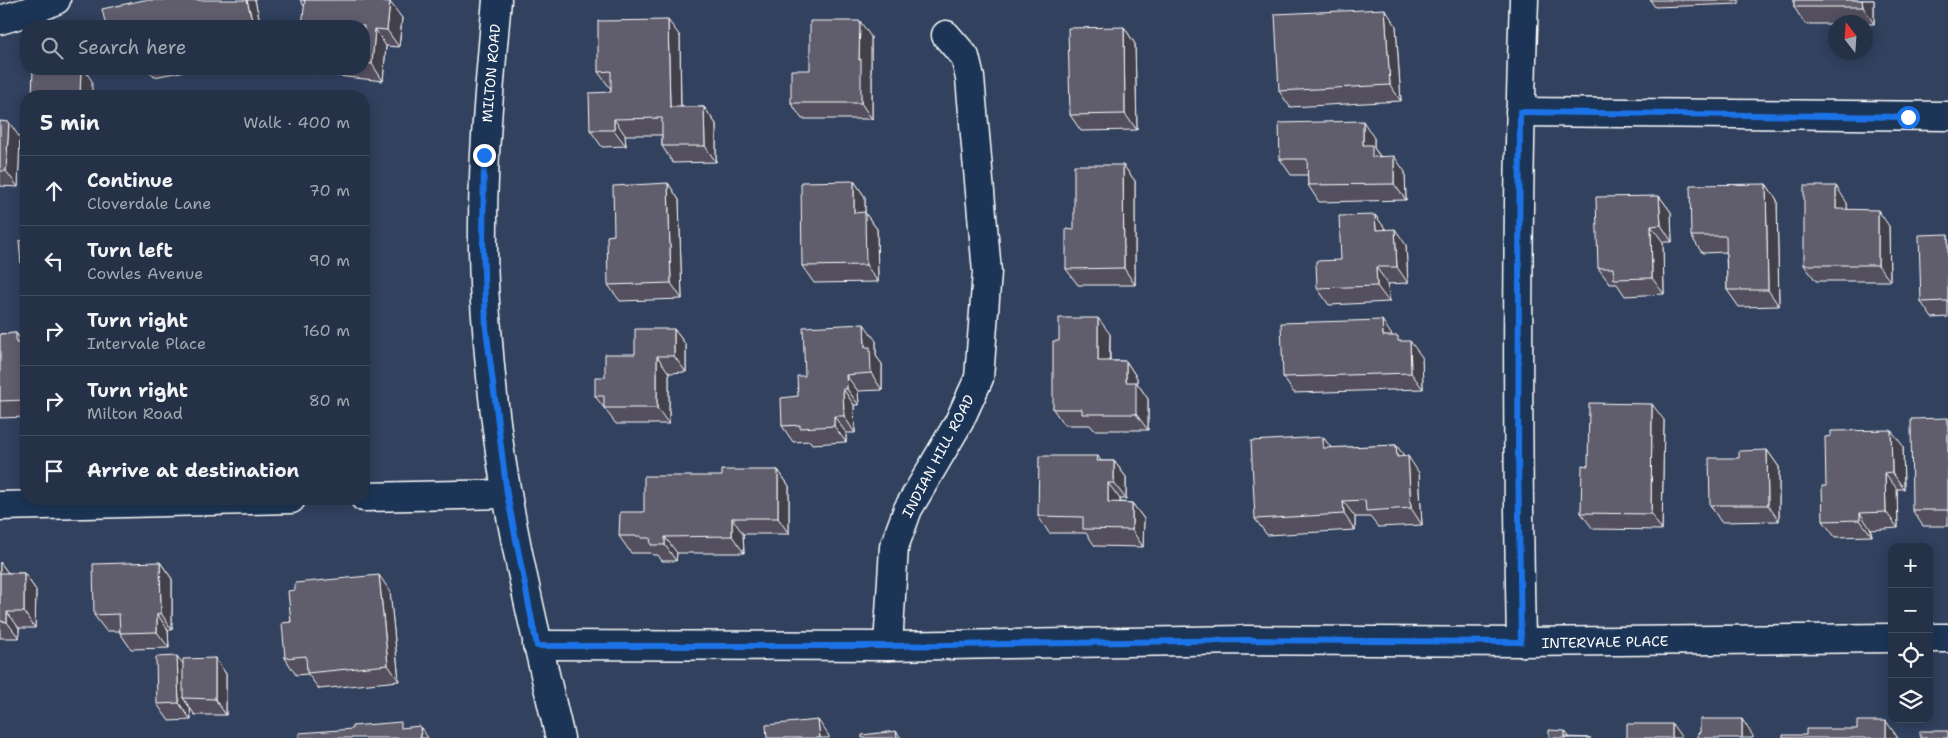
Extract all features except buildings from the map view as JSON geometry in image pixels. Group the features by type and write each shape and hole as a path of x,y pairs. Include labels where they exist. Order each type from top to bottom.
{"street":[{"path":"0,20 30,11 56,0"},
{"name":"MILTON ROAD","path":"497,0 484,155 483,246 486,328 507,494 537,646 560,738"},
{"path":"1521,642 1518,456 1520,112 1524,0"},
{"name":"INDIAN HILL ROAD","path":"888,646 894,547 908,509 959,422 979,378 987,272 970,78 965,57 946,34"},
{"path":"1520,112 1948,116"},
{"path":"370,497 507,494"},
{"path":"0,506 42,505"},
{"name":"INTERVALE PLACE","path":"537,646 888,646 1244,640 1521,642 1888,638"},
{"path":"1933,638 1948,638"}],"route":[{"path":"484,155 483,246 486,328 507,494 537,646 888,646 1244,640 1521,642 1518,456 1520,112 1908,117"}]}
